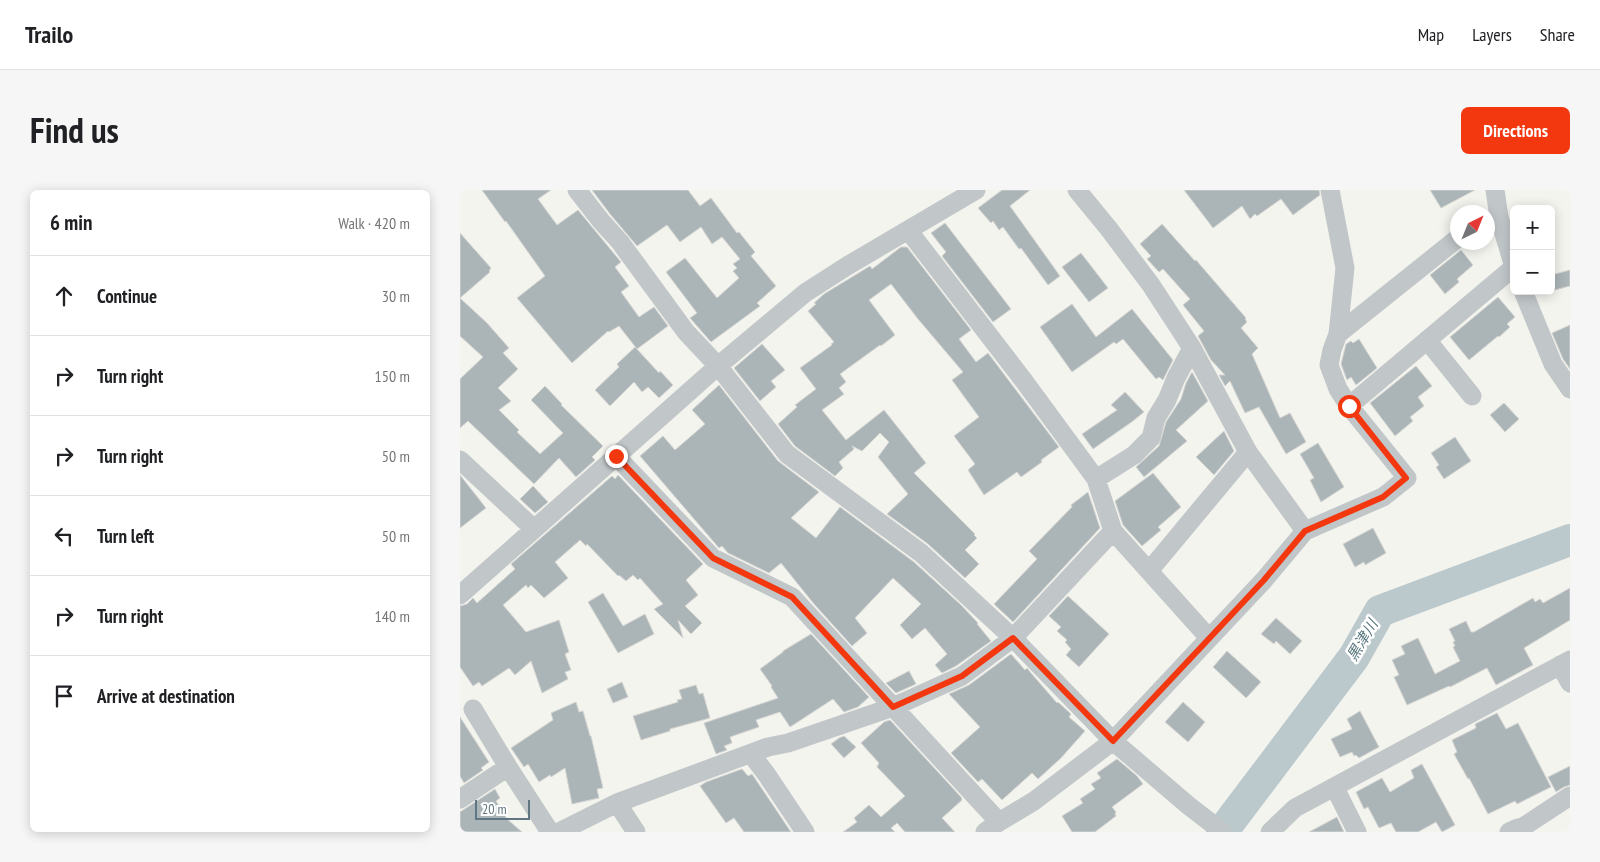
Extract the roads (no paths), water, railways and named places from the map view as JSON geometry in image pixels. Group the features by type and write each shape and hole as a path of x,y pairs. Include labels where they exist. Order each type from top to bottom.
{"street":[{"path":"577,190 601,222 620,242 686,332 718,366 787,454 921,553 1013,638 1113,741 1189,806 1223,832"},
{"path":"460,595 718,366 805,293 976,190"},
{"path":"1077,190 1151,285 1192,348 1248,452 1305,531"},
{"path":"616,456 713,558 792,597 893,707 992,827 1034,801 1113,741 1264,580 1305,531 1383,497 1406,478 1349,406 1338,389 1329,365 1338,334 1345,268 1330,190"},
{"path":"1494,205 1495,190"},
{"path":"1495,224 1510,258"},
{"path":"908,230 1024,381 1096,479 1113,531 1209,638"},
{"path":"1338,334 1450,244"},
{"path":"1349,406 1510,270"},
{"path":"1525,295 1553,364 1570,389"},
{"path":"1427,340 1472,396"},
{"path":"1096,479 1134,455 1151,438 1156,418 1167,400 1192,348"},
{"path":"1149,571 1248,452"},
{"path":"460,460 534,529"},
{"path":"559,832 617,803 768,747 788,743 893,707 962,676 1013,638 1113,531"},
{"path":"1270,832 1296,808 1565,663 1570,683"},
{"path":"474,709 508,767 550,832"},
{"path":"751,754 805,832"},
{"path":"460,800 508,767"},
{"path":"1335,788 1358,832"},
{"path":"1509,832 1523,827 1570,796"},
{"path":"617,803 636,832"}],"waterway":[{"name":"黒津川","path":"1222,832 1354,657 1380,611 1570,540"}]}
